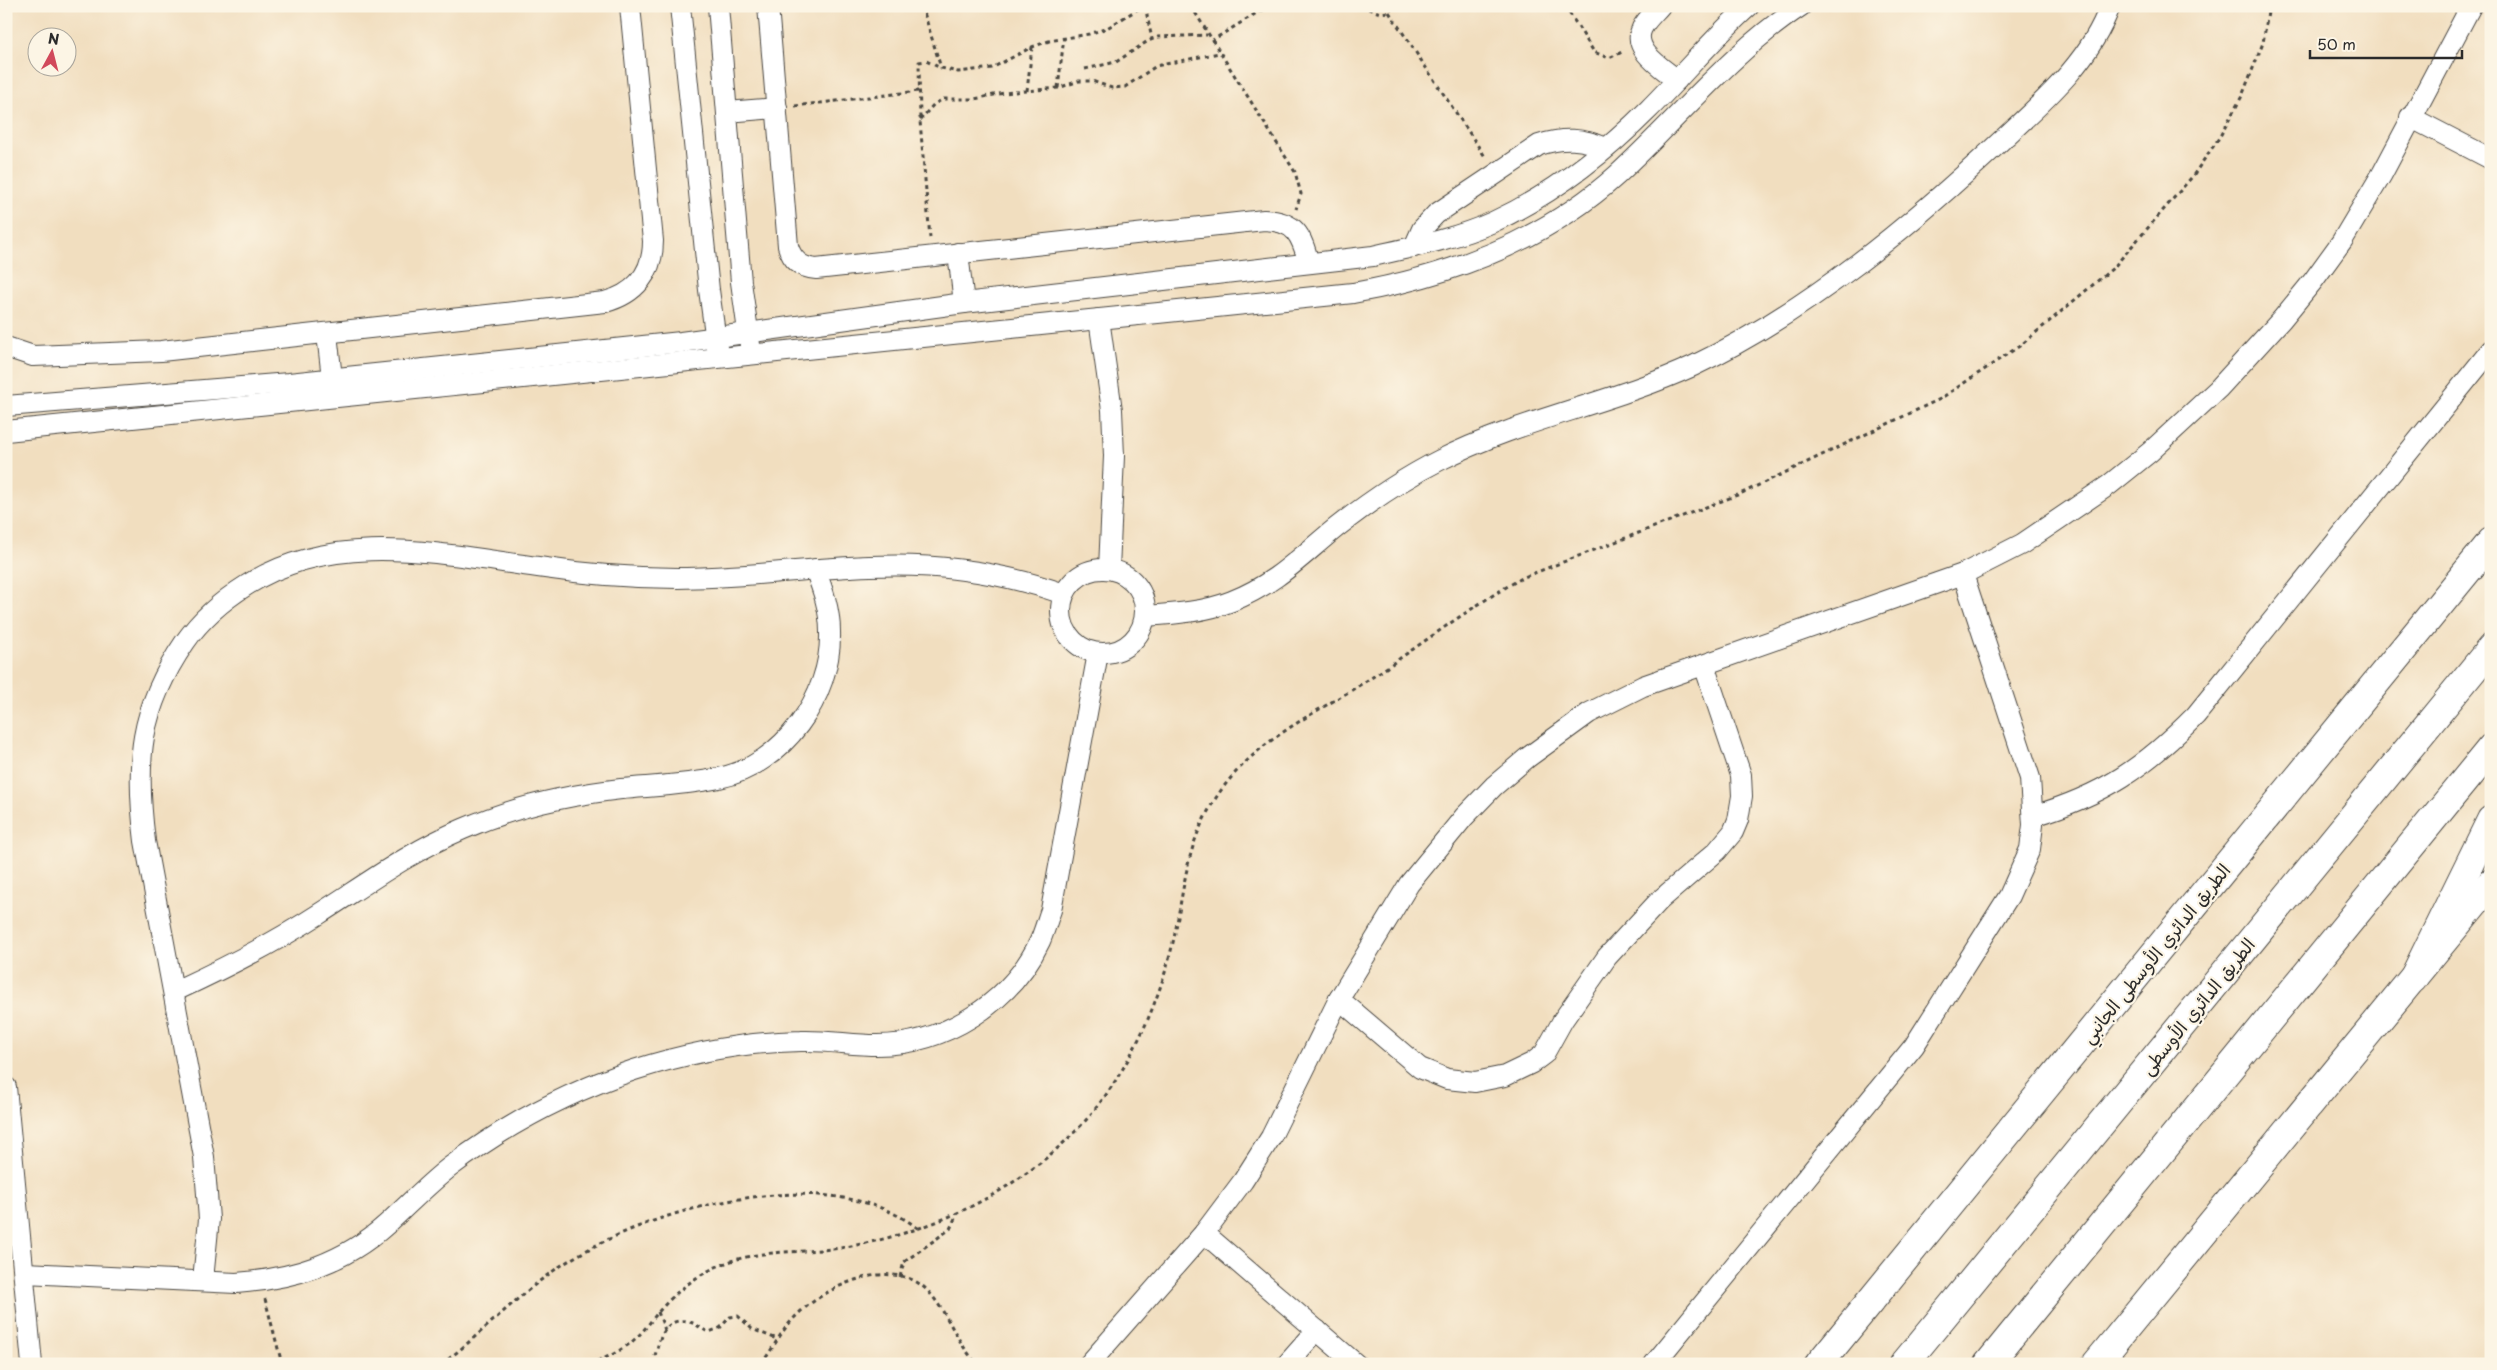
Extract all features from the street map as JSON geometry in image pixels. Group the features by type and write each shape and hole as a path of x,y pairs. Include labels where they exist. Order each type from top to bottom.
{"highway":[{"name":"الطريق الدائري الأوسطى الجانبي","path":"1819,1364 2491,542"},
{"name":"الطريق الدائري الأوسطى","path":"1904,1364 2491,648"},
{"path":"1988,1364 2491,748"},
{"path":"2413,979 2491,820"},
{"path":"2096,1364 2491,883"}],"street":[{"path":"6,346 33,356 103,355 218,346 605,302 628,293 638,285 651,263 653,241 630,6"},
{"path":"680,6 718,357"},
{"path":"718,6 741,282 751,354"},
{"path":"768,6 788,246 795,260 808,268 816,269 1264,220 1286,224 1302,239 1309,263"},
{"path":"1660,6 1642,28 1640,41 1647,54 1677,80"},
{"path":"6,406 144,396 332,378 715,336 873,314 1372,256 1414,247 1492,223 1558,186 1606,148 1677,80 1705,48 1749,6"},
{"path":"6,431 1354,293 1424,278 1491,253 1555,222 1586,200 1616,176 1734,59 1801,6"},
{"path":"1146,616 1207,608 1229,603 1258,589 1284,573 1368,503 1438,461 1504,432 1651,384 1737,343 1783,314 1893,235 1989,152 2079,62 2096,37 2110,6"},
{"path":"1089,1364 1204,1233 1242,1182 1271,1137 1340,999 1409,884 1464,817 1494,786 1527,758 1588,713 1643,686 1963,574 2022,544 2109,485 2164,440 2218,389 2282,319 2342,241 2382,174 2410,117 2470,6"},
{"path":"727,112 777,108"},
{"path":"2410,117 2491,159"},
{"path":"1414,247 1422,229 1436,214 1539,145 1553,141 1580,139 1606,148"},
{"path":"958,253 964,303"},
{"path":"873,314 875,341"},
{"path":"1099,319 1107,364 1114,456 1109,569"},
{"path":"328,334 332,378"},
{"path":"2033,816 2072,805 2125,776 2174,738 2196,715 2491,350"},
{"path":"203,1280 208,1250 208,1188 175,990 146,840 140,797 140,752 150,708 168,667 194,629 226,598 264,574 306,558 351,550 443,553 582,573 630,577 727,577 815,569 916,566 963,570 1009,578 1064,594"},
{"path":"175,990 212,974 284,935 425,846 464,828 505,813 556,801 617,790 720,778 751,766 778,748 800,724 817,696 827,665 830,632 826,600 815,569"},
{"path":"1098,569 1109,569 1120,571 1137,585 1146,605 1146,616 1140,632 1129,645 1120,650 1098,653 1087,650 1069,637 1061,616 1064,594 1069,585 1082,574 1098,569"},
{"path":"1654,1364 1914,1046 2009,896 2030,849 2033,816 2030,778 2025,756 1963,574"},
{"path":"25,1273 236,1283 301,1274 331,1262 360,1245 448,1168 483,1144 541,1110 595,1084 676,1058 759,1044 801,1041 876,1045 910,1042 943,1032 973,1017 1000,996 1022,971 1040,942 1051,910 1098,653"},
{"path":"1340,999 1420,1068 1446,1079 1475,1082 1505,1076 1532,1063 1544,1054 1563,1020 1607,957 1659,901 1717,851 1732,832 1738,820 1742,796 1741,775 1704,665"},
{"path":"6,1087 25,1273 32,1364"},
{"path":"1204,1233 1356,1364"},
{"path":"1287,1364 1317,1330"}],"path":[{"path":"922,6 941,68"},
{"path":"931,256 920,121 919,62 926,61 941,68 958,72 975,72 992,68 1032,47 1064,37 1089,34 1107,28 1144,6 1152,39"},
{"path":"1191,6 1211,41 1295,172 1299,182 1300,194 1294,215 1286,224"},
{"path":"1211,41 1268,6"},
{"path":"1361,6 1380,13 1390,12"},
{"path":"1390,12 1392,6"},
{"path":"1565,6 1598,55 1609,58 1614,57 1640,41"},
{"path":"590,1364 620,1350 635,1340 658,1312 684,1287 698,1277 732,1260 769,1252 838,1248 887,1239 920,1229 957,1214 1001,1191 1034,1168 1086,1120 1105,1095 1143,1030 1156,998 1175,933 1190,854 1204,818 1228,779 1253,754 1279,733 1347,694 1491,595 1516,582 1740,494 1808,462 1940,399 2021,345 2113,268 2192,177 2219,138 2242,96 2263,43 2269,6"},
{"path":"1390,12 1496,173"},
{"path":"1085,69 1116,62 1152,39 1208,35"},
{"path":"1058,88 1064,37"},
{"path":"1027,91 1032,47"},
{"path":"920,121 930,108 944,99 974,99 1058,88 1085,81 1112,88 1125,87 1156,66 1219,53"},
{"path":"777,108 919,91"},
{"path":"442,1364 523,1294 563,1264 600,1244 654,1220 695,1207 763,1196 798,1195 849,1198 887,1209 920,1229"},
{"path":"900,1277 904,1262 950,1229 957,1214"},
{"path":"761,1364 777,1339 810,1304 829,1291 850,1281 872,1276 910,1279 926,1289 940,1305 958,1340 977,1364"},
{"path":"261,1281 282,1364"},
{"path":"658,1312 665,1330"},
{"path":"653,1364 659,1337 665,1330 680,1322 695,1324 709,1332 714,1332 730,1317 734,1316 742,1318 752,1330 777,1339"}]}
